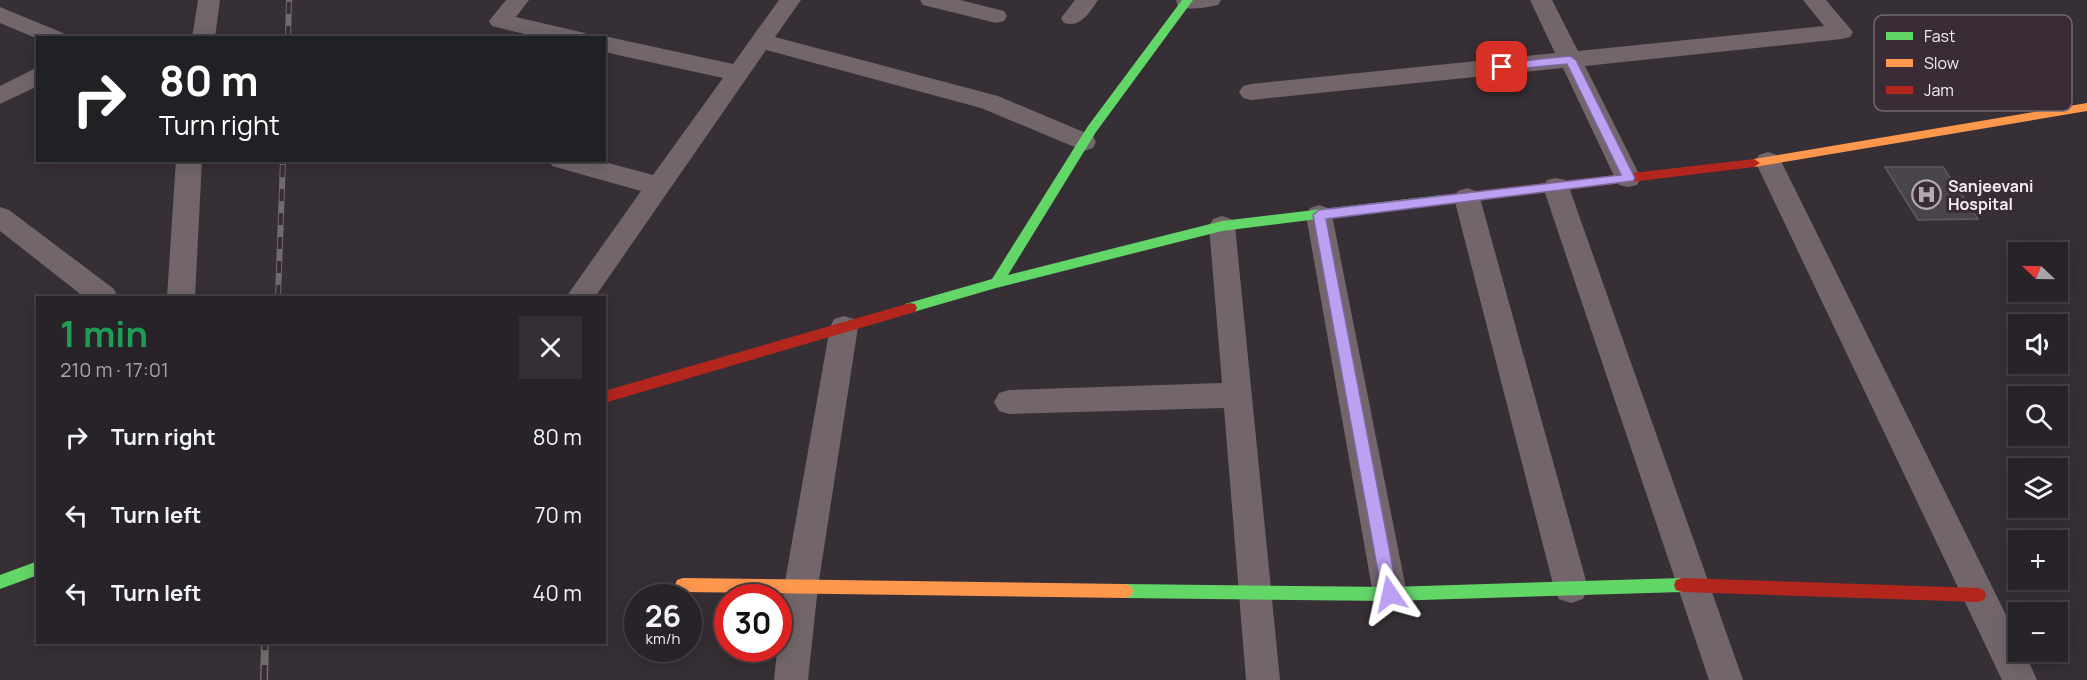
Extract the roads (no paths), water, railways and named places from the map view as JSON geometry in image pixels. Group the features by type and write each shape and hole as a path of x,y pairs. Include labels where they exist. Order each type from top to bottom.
{"main road":[{"path":"996,283 1084,141 1187,1"},
{"path":"2072,110 2087,107"},
{"path":"606,396 996,283 1222,226 1768,161 2063,111"},
{"path":"0,582 36,569"},
{"path":"702,585 1390,594 1691,585 1978,595"}],"street":[{"path":"203,36 209,0"},
{"path":"518,0 500,21 568,36"},
{"path":"581,296 790,0"},
{"path":"931,0 996,16"},
{"path":"1072,18 1087,0"},
{"path":"1187,1 1210,0"},
{"path":"1541,0 1628,178"},
{"path":"1251,92 1842,32 1814,0"},
{"path":"0,14 50,36"},
{"path":"760,41 989,102 1084,141"},
{"path":"606,44 738,73"},
{"path":"0,96 36,76"},
{"path":"1768,161 2019,680"},
{"path":"181,296 189,162"},
{"path":"569,162 659,186"},
{"path":"1556,187 1725,680"},
{"path":"1467,198 1571,588"},
{"path":"1319,215 1390,594"},
{"path":"0,217 103,296"},
{"path":"1222,226 1263,680"},
{"path":"791,680 801,587 844,327"},
{"path":"1009,402 1238,395"}],"railway":[{"path":"288,36 289,0"},
{"path":"278,296 283,162"},
{"path":"264,680 265,644"}],"place":[{"name":"Sanjeevani Hospital","path":"1927,195"}]}
